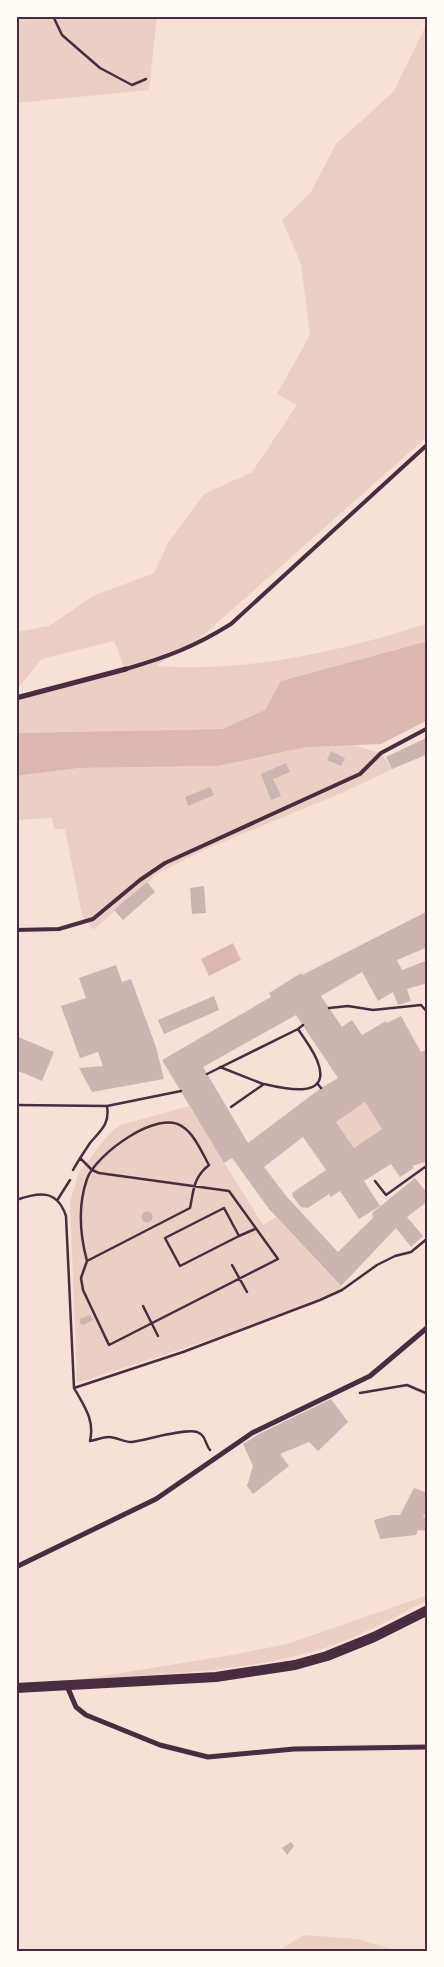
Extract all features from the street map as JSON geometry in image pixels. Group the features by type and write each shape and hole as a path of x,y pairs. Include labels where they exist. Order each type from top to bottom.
{"main road":[{"path":"16,1688 216,1677 295,1665 327,1656 374,1637 428,1610"}],"street":[{"path":"16,698 126,669"},
{"path":"16,1567 156,1499 252,1433 370,1376 428,1327"},
{"path":"67,1685 76,1707 86,1716 160,1744 208,1757 294,1748 428,1747"}],"lane":[{"path":"126,669 166,657 199,644 231,624 428,444"},
{"path":"16,930 59,929 93,920 140,880 165,863 360,774 381,753 428,728"}],"path":[{"path":"54,16 62,35 100,68 132,85 146,79"},
{"path":"328,1008 348,1006 373,1010 421,1005 428,1013"},
{"path":"207,1074 303,1026"},
{"path":"220,1067 264,1084 293,1091 307,1088 317,1083 320,1076 317,1059 298,1029"},
{"path":"317,1083 321,1088"},
{"path":"231,1107 264,1084"},
{"path":"16,1105 107,1106 181,1091"},
{"path":"73,1170 80,1158 105,1127 108,1116 107,1106"},
{"path":"80,1158 92,1170 194,1188 229,1191 278,1259 109,1345 83,1290 81,1278 87,1261 81,1229 82,1204 87,1178 92,1170 102,1157 127,1136 156,1125 175,1123 183,1126 191,1135 209,1164 196,1177 194,1188 190,1208 87,1261"},
{"path":"374,1181 386,1195 425,1167 428,1167"},
{"path":"58,1199 70,1180"},
{"path":"16,1200 41,1194 58,1199 66,1216 74,1388 88,1412 93,1428 90,1441 110,1437 131,1442 148,1437 157,1438 186,1431 196,1431 204,1435 209,1448 218,1458"},
{"path":"238,1236 224,1208 166,1238 180,1266 256,1228"},
{"path":"74,1388 184,1352 320,1300 342,1290 377,1265 395,1256 411,1252 428,1238"},
{"path":"232,1265 247,1292"},
{"path":"143,1306 158,1336"},
{"path":"342,1391 350,1396 382,1388 408,1385 428,1394"}],"shaded area":[{"path":"16,16 157,16 149,90 16,103"},
{"path":"428,21 428,436 200,638 156,666 224,666 294,658 363,643 428,623 428,641 282,681 265,710 222,729 16,733 16,698 125,669 114,641 42,659 16,690 16,632 49,626 93,596 154,573 168,543 204,494 252,472 297,405 277,394 310,335 301,264 282,220 311,192 336,144 394,91"},
{"path":"428,641 428,720 381,744 307,747 218,766 79,768 16,776 16,733 222,729 265,710 281,681"},
{"path":"350,744 381,753 392,769 344,792 206,849 157,874 93,930 82,915 65,829 54,829 52,818 16,820 16,776 79,768 218,766 307,747"},
{"path":"233,943 241,960 209,976 201,959"},
{"path":"365,1102 382,1129 354,1148 336,1122"},
{"path":"189,1106 263,1225 276,1217 342,1288 244,1328 77,1383 70,1202 79,1172 110,1133 120,1125"},
{"path":"428,1595 428,1600 359,1635 318,1650 284,1659 213,1670 71,1681 232,1655 287,1644"},
{"path":"304,1935 357,1939 399,1951 278,1951"}],"building":[{"path":"428,737 428,754 392,769 386,757"},
{"path":"331,751 345,758 341,766 327,760"},
{"path":"286,763 290,772 273,779 281,796 271,800 261,774"},
{"path":"210,787 214,795 188,806 185,797"},
{"path":"147,882 155,892 123,920 114,910"},
{"path":"204,886 206,913 192,914 190,888"},
{"path":"428,911 428,947 397,960 402,970 428,960 428,983 407,989 411,1001 398,1005 393,992 378,1001 362,972 321,996 342,1027 352,1020 362,1035 386,1021 387,1023 401,1016 421,1052 428,1049 428,1161 412,1166 414,1168 400,1177 391,1164 364,1181 380,1206 359,1219 340,1191 331,1197 329,1194 308,1208 301,1207 293,1197 292,1193 326,1170 303,1137 264,1167 287,1197 338,1252 373,1218 372,1213 415,1178 428,1194 428,1201 407,1217 423,1236 411,1247 396,1228 341,1286 269,1209 232,1158 224,1163 162,1060 271,997 269,993 301,973 302,975","holes":["296,1015 338,1078 321,1088 248,1143 203,1067","365,1102 382,1129 354,1148 336,1122"]},
{"path":"116,965 122,982 131,979 156,1047 164,1079 92,1092 79,1068 103,1066 98,1052 80,1058 61,1006 86,998 79,978"},
{"path":"214,996 219,1010 164,1034 158,1020"},
{"path":"16,1036 54,1052 42,1081 16,1070"},
{"path":"147,1211 153,1217 147,1223 141,1217"},
{"path":"90,1315 93,1320 83,1325 80,1323 80,1319"},
{"path":"331,1399 348,1422 318,1451 309,1442 280,1454 289,1466 253,1494 247,1486 253,1466 243,1444 261,1433"},
{"path":"414,1488 428,1493 428,1508 423,1517 428,1517 428,1531 418,1530 416,1535 380,1539 374,1520 392,1515 400,1515"},
{"path":"291,1842 294,1846 287,1855 282,1848"}]}
